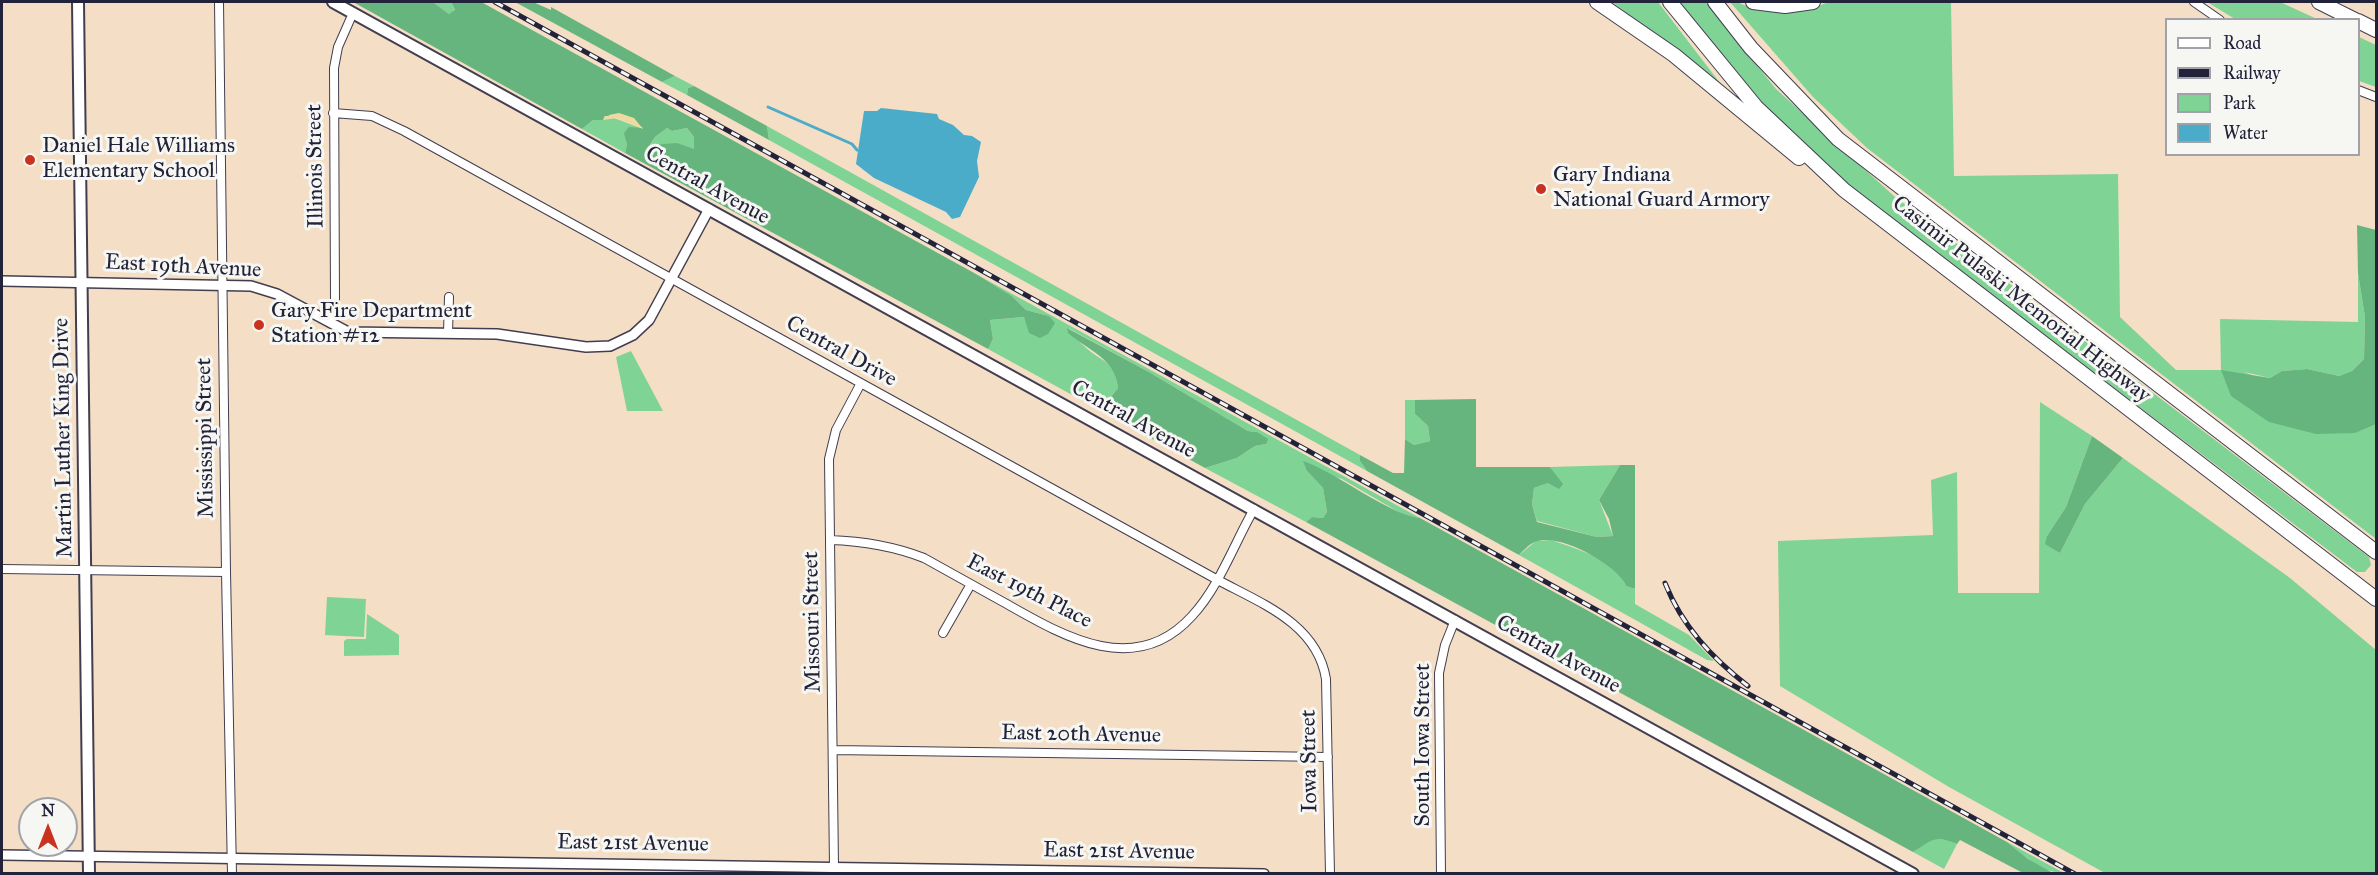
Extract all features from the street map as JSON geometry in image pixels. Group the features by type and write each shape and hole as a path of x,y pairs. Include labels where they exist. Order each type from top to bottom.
{"highway":[{"path":"1597,2 1674,55 1778,143 1844,190"},
{"name":"Casimir Pulaski Memorial Highway","path":"1670,2 1756,107 1844,190 2376,599"},
{"name":"Casimir Pulaski Memorial Highway","path":"1715,2 1751,48 1838,139 2376,552"},
{"path":"1753,2 1785,6 1813,2"},
{"path":"2319,2 2353,18"},
{"path":"2360,22 2376,30"}],"main road":[{"name":"Martin Luther King Drive","path":"78,2 89,873"},
{"name":"Central Avenue","path":"333,2 1913,873"}],"street":[{"name":"Mississippi Street","path":"219,2 232,873"},
{"path":"2193,2 2217,18"},
{"name":"Illinois Street","path":"328,321 335,300 333,113 335,57 353,13"},
{"path":"2360,91 2376,97"},
{"name":"Central Drive","path":"333,113 365,115 384,120 1291,621 1317,650"},
{"name":"East 19th Avenue","path":"2,281 251,286 270,291 348,332 505,335 593,348 610,346 640,330 652,315 709,209"},
{"path":"448,333 449,297"},
{"name":"Missouri Street","path":"834,867 830,448 839,424 861,383"},
{"name":"East 19th Place","path":"830,540 869,543 904,550 972,584 1064,635 1096,645 1126,648 1153,644 1176,631 1200,606 1254,509"},
{"path":"2,569 226,572"},
{"path":"943,633 972,584"},
{"name":"South Iowa Street","path":"1441,873 1439,673 1445,645 1455,620"},
{"name":"Iowa Street","path":"1317,650 1326,679 1330,873"},
{"name":"East 20th Avenue","path":"834,750 1328,757"},
{"name":"East 21st Avenue","path":"2,855 1264,873"}],"green space":[{"path":"353,2 433,2 449,14 455,10 451,2 483,3 976,274 1012,296 1026,310 1049,316 1055,323 1048,334 1040,338 1029,333 1024,317 990,320 993,339 988,349 625,153 627,144 624,133 629,127 643,128 626,117 605,116 603,120 593,120 582,129","holes":["667,128 672,131 687,128 694,137 694,149 677,143 650,145 655,137"]},
{"path":"433,2 451,2 455,11 449,14"},
{"path":"515,2 533,2 551,10 551,7 675,76 662,82"},
{"path":"1612,2 1658,2 1720,83"},
{"path":"1679,2 1706,2 1776,89 1894,196 2369,557 2371,565 2365,572 2357,572 1835,176 1752,93 1709,46"},
{"path":"1730,2 1737,2 1755,10 1780,12 1804,11 1829,2 1951,2 1954,176 2118,174 2120,317 2176,370 2221,370 2220,319 2358,322 2358,273 2365,317 2364,359 2352,371 2339,376 2307,369 2282,371 2270,378 2244,372 2376,424 2376,539 1867,148 1813,97"},
{"path":"2207,2 2280,2 2315,18 2233,18"},
{"path":"2360,37 2376,45 2376,87 2360,81"},
{"path":"675,76 694,86 688,88 687,95 662,82"},
{"path":"694,86 767,126 769,140 687,95 688,88"},
{"path":"614,118 643,129 627,144 625,153 582,129 593,120"},
{"path":"767,126 1360,455 1360,461 1367,471 769,140"},
{"path":"667,128 672,131 687,128 694,137 694,149 650,146 655,137"},
{"path":"2357,225 2376,230 2376,424 2355,433 2316,434 2269,422 2231,396 2221,370 2270,378 2282,371 2307,369 2339,376 2352,371 2364,359 2365,317 2358,273"},
{"path":"976,274 1420,518 1407,517 1342,479 1307,471 1323,488 1327,512 1323,518 1312,517 1306,522 1205,468 1237,458 1255,446 1266,444 1257,432 1248,431 1149,372 1068,328 1082,344 1106,362 1114,372 1118,388 1107,402 1107,414 988,349 993,339 990,320 1024,317 1030,332 1054,323 1049,316 1026,310 1012,296"},
{"path":"1067,328 1149,372 1248,431 1257,432 1268,439 1266,444 1255,446 1237,458 1205,468 1107,414 1107,402 1118,388 1112,369 1100,356 1068,333"},
{"path":"631,351 663,411 627,411 616,357"},
{"path":"1476,399 1476,467 1550,467 1563,484 1559,489 1548,483 1534,488 1532,504 1537,522 1597,537 1613,536 1609,519 1599,500 1620,465 1635,465 1635,589 1626,586 1612,569 1601,561 1560,542 1548,540 1535,542 1519,555 1367,471 1360,461 1360,455 1393,473 1404,473 1405,439 1414,445 1430,441 1428,426 1415,414 1415,400"},
{"path":"1405,400 1415,400 1415,414 1428,426 1430,441 1414,445 1405,439"},
{"path":"2040,402 2092,436 2066,507 2047,536 2060,553 2085,504 2123,458 2290,578 2376,650 2376,873 2105,873 1949,787 1780,686 1778,541 1933,535 1931,480 1957,472 1958,593 2039,593"},
{"path":"2092,436 2123,458 2085,504 2060,553 2045,544 2047,536 2066,507"},
{"path":"1303,461 1394,510 1420,518 2007,842 2028,859 2053,873 2023,873 1960,840 1957,844 1943,839 1934,840 1913,852 1306,522 1312,517 1323,518 1327,512 1323,488 1307,471"},
{"path":"1620,465 1599,500 1613,536 1597,537 1537,521 1532,504 1534,488 1548,483 1555,475 1550,467"},
{"path":"1551,540 1583,551 1604,562 1621,577 1626,586 1635,589 1635,604 1689,635 1714,661 1707,660 1519,555 1536,541"},
{"path":"327,597 366,599 364,637 325,635"},
{"path":"367,614 399,635 399,655 344,656 344,641 366,639"},
{"path":"1942,837 1957,844 1944,869 1913,852 1931,840"},
{"path":"2007,842 2064,873 2041,867"}],"sand":[{"path":"619,113 634,118 643,129 617,118 603,120 605,116 608,118 609,115"}],"water":[{"path":"881,108 937,114 939,119 953,125 964,135 972,136 981,142 977,161 979,177 960,217 952,219 946,212 874,178 856,164 864,111 877,111"}],"waterway":[{"path":"768,107 852,144 857,150"}],"railway":[{"path":"495,2 2075,874"},
{"path":"1665,583 1680,613 1699,640 1748,686"}],"place":[{"name":"Daniel Hale Williams Elementary School","path":"30,160"},
{"name":"Gary Indiana National Guard Armory","path":"1541,189"},
{"name":"Gary Fire Department Station #12","path":"259,325"}]}
